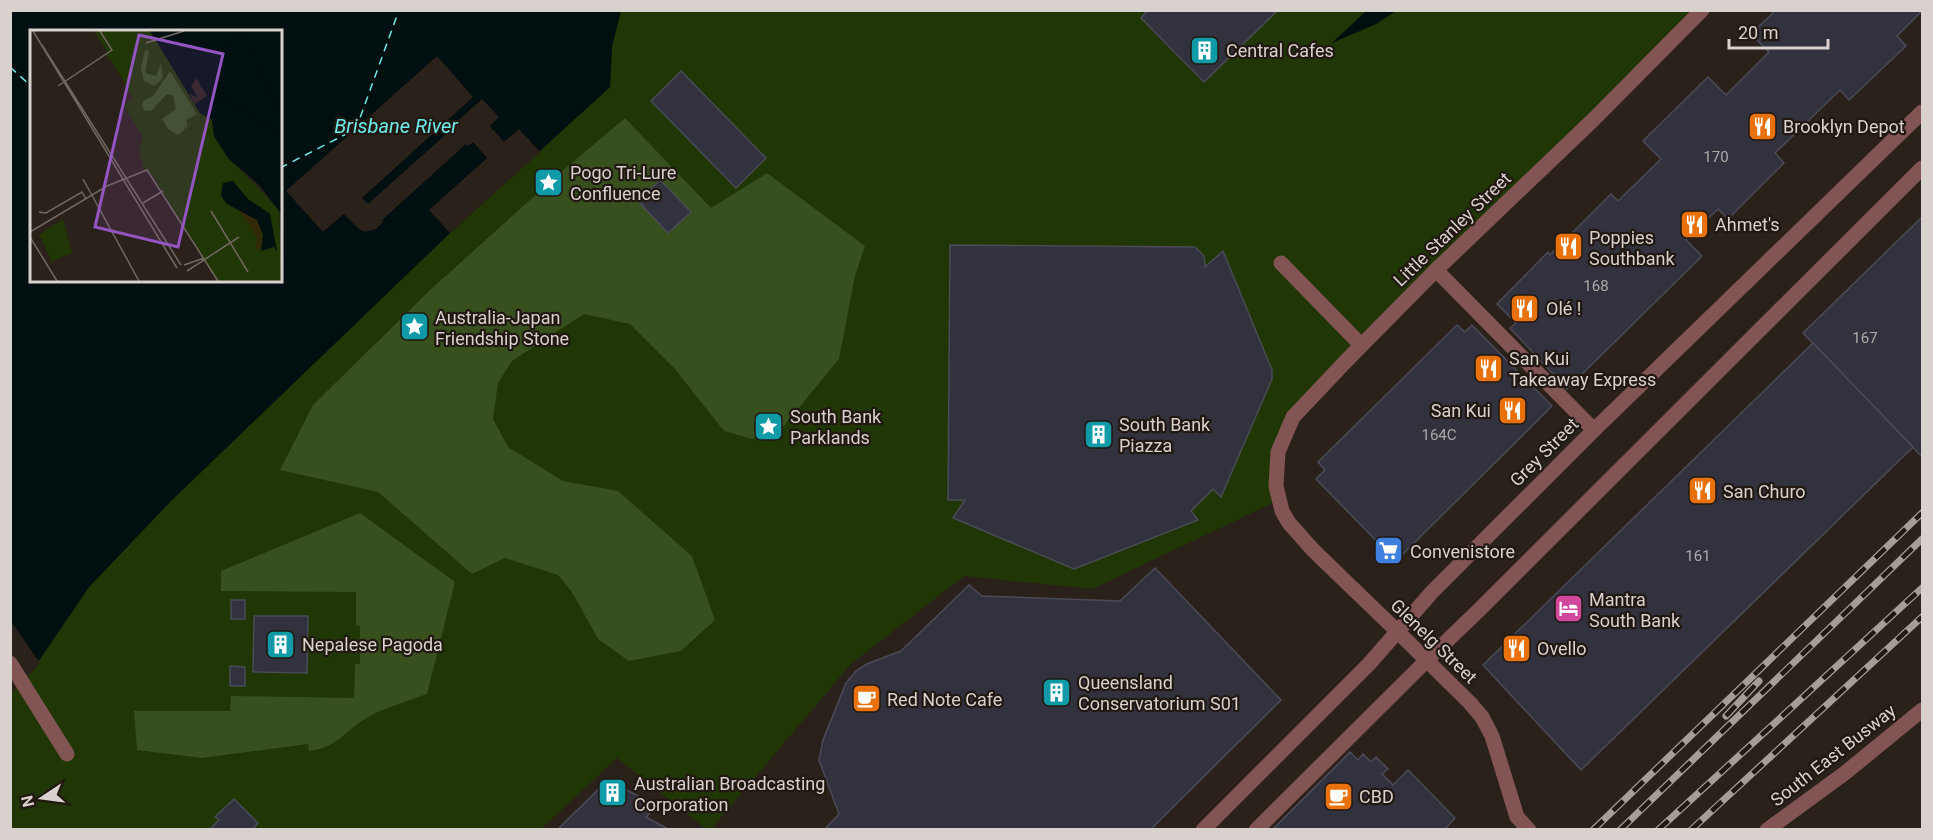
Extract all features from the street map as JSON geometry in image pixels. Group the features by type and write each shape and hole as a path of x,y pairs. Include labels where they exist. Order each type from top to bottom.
{"street":[{"name":"Little Stanley Street","path":"1279,500 1276,486 1278,452 1293,417 1436,270 1594,119 1702,10"},
{"name":"Grey Street","path":"1203,830 1369,664 1432,592 1594,430 1923,112"},
{"path":"1256,830 1923,168"},
{"path":"1281,263 1361,345"},
{"path":"1436,270 1594,430"},
{"name":"Glenelg Street","path":"1279,500 1289,523 1313,550 1427,660 1482,717 1492,736 1517,817 1528,830"},
{"path":"10,663 67,754"},
{"name":"South East Busway","path":"1767,830 1845,773 1923,710"}],"green space":[{"name":"South Bank Parklands","path":"621,11 1702,11 1284,434 1279,500 1092,589 964,576 851,664 711,829 706,829 617,758 541,829 11,830 11,692 40,659 89,587 171,501 450,233 610,87 612,46"},
{"path":"625,118 711,208 767,173 865,246 855,276 839,359 784,426 752,439 724,431 674,368 630,324 584,314 512,361 498,383 493,419 508,447 563,481 618,491 692,556 715,620 681,651 629,661 598,639 572,592 558,575 505,558 472,574 378,492 280,470 313,405 429,291 561,172"},
{"path":"360,513 455,582 427,694 377,713 361,721 328,746 309,751 308,744 202,758 137,750 134,711 230,711 231,696 354,698 355,664 360,664 360,626 356,625 356,592 221,591 221,571"}],"water":[{"name":"Brisbane River","path":"11,11 621,11 612,46 610,87 450,233 171,501 89,587 40,659 11,692"},
{"path":"1366,11 1396,11 1376,24 1332,43"}],"pier":[{"path":"437,56 473,97 362,198 368,204 482,99 499,117 490,126 504,142 519,129 540,152 450,233 429,210 487,158 473,142 468,146 466,144 382,220 383,222 376,229 365,232 344,214 323,232 286,191"},
{"path":"11,621 40,663 10,695"}],"building":[{"name":"Central Cafes","path":"1148,10 1278,10 1204,82 1141,18"},
{"path":"1776,10 1922,11 1897,36 1906,46 1849,100 1840,90 1775,153 1784,163 1728,219 1718,209 1686,240 1702,256 1567,389 1510,328 1516,323 1497,304 1548,252 1550,255 1611,194 1618,201 1661,159 1643,141 1708,77 1726,95 1769,52 1751,34"},
{"path":"681,71 766,158 736,188 651,101"},
{"path":"660,180 691,212 668,233 638,201"},
{"path":"1922,217 1922,457 1803,333"},
{"name":"South Bank Piazza","path":"950,245 1195,247 1204,256 1205,267 1223,251 1272,370 1272,379 1221,497 1213,489 1191,511 1198,520 1074,569 953,518 965,500 948,500"},
{"path":"1457,325 1465,332 1472,325 1552,406 1396,561 1316,479 1325,470 1318,462"},
{"path":"1813,343 1913,447 1581,770 1483,665"},
{"name":"Queensland Conservatorium S01","path":"1155,568 1281,700 1150,830 824,830 839,814 819,760 823,740 846,683 856,671 867,664 901,651 969,585 982,596 1120,601"},
{"path":"231,600 245,600 245,619 231,619"},
{"name":"Nepalese Pagoda","path":"254,616 308,616 307,673 253,672"},
{"path":"230,666 245,667 245,686 230,686"},
{"path":"1350,752 1358,760 1363,754 1371,762 1376,757 1388,769 1382,774 1393,785 1408,770 1455,818 1444,830 1272,830"},
{"name":"Australian Broadcasting Corporation","path":"608,780 657,806 646,817 670,830 557,830"},
{"path":"234,799 258,823 252,830 209,830 219,820 215,817"}],"ferry route":[{"path":"282,167 356,129 399,10"},
{"path":"10,67 30,85"}],"railway":[{"path":"1593,830 1922,513"},
{"path":"1620,830 1922,539"},
{"path":"1658,830 1922,588"},
{"path":"1691,830 1922,617"},
{"path":"1726,716 1759,681"}],"place":[{"name":"Central Cafes","path":"1205,50"},
{"name":"Brooklyn Depot","path":"1762,126"},
{"name":"Pogo Tri-Lure Confluence","path":"549,182"},
{"name":"Ahmet's","path":"1694,224"},
{"name":"Poppies Southbank","path":"1568,247"},
{"name":"Olé !","path":"1525,308"},
{"name":"Australia-Japan Friendship Stone","path":"414,327"},
{"name":"San Kui Takeaway Express","path":"1488,368"},
{"name":"San Kui","path":"1512,410"},
{"name":"South Bank Parklands","path":"769,426"},
{"name":"South Bank Piazza","path":"1098,434"},
{"name":"San Churo","path":"1702,491"},
{"name":"Convenistore","path":"1389,551"},
{"name":"Mantra South Bank","path":"1568,609"},
{"name":"Nepalese Pagoda","path":"281,644"},
{"name":"Ovello","path":"1516,648"},
{"name":"Queensland Conservatorium S01","path":"1057,692"},
{"name":"Red Note Cafe","path":"866,699"},
{"name":"Australian Broadcasting Corporation","path":"613,793"},
{"name":"CBD","path":"1338,796"}]}
